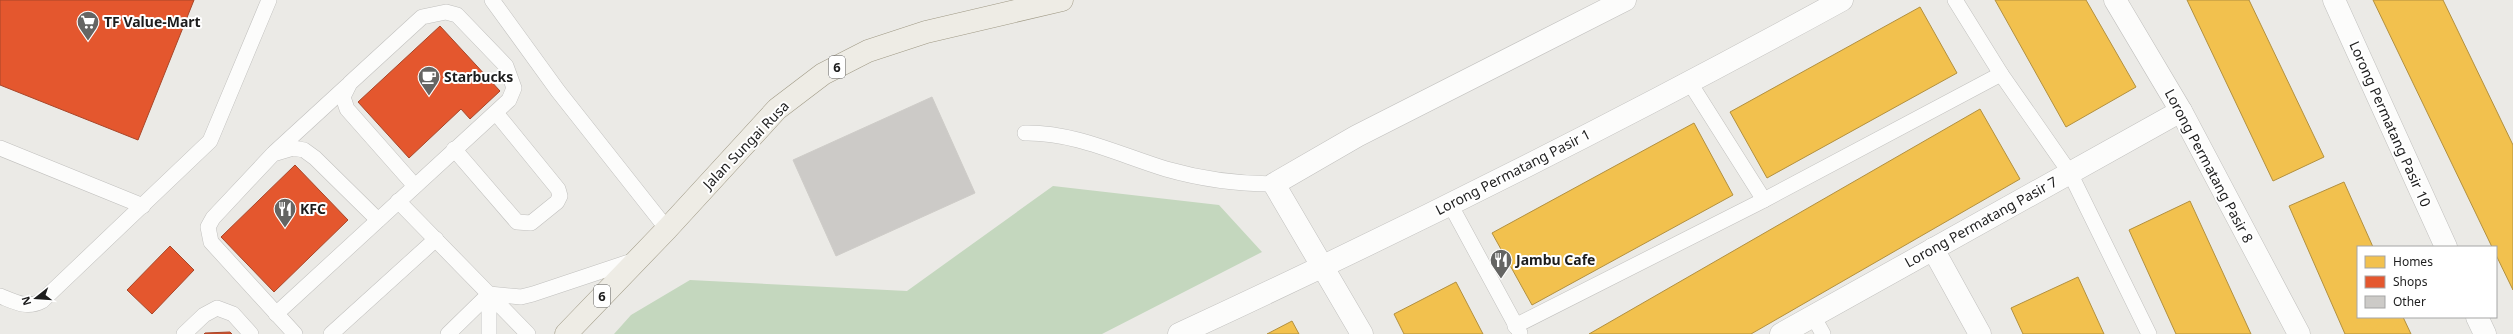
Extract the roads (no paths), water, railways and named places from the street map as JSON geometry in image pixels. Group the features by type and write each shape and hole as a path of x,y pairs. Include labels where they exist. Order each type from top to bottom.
{"main road":[{"name":"Jalan Sungai Rusa","path":"566,334 667,229 777,109 823,74 868,50 926,32 1062,0"}],"street":[{"path":"1362,334 1274,184 1358,136 1625,0"},
{"name":"Lorong Permatang Pasir 1","path":"1179,334 1324,267 1450,204 1690,83 1842,0"},
{"name":"Lorong Permatang Pasir 8","path":"2115,0 2181,111 2300,334"},
{"name":"Lorong Permatang Pasir 10","path":"2334,0 2446,246"},
{"name":"Lorong Permatang Pasir 7","path":"1781,334 1818,325 1933,249 2181,111"},
{"path":"1933,249 1980,334"},
{"path":"2477,318 2485,334"}],"lane":[{"path":"0,296 23,305 33,306 42,301 210,141 269,0"},
{"path":"492,0 558,91 667,229"},
{"path":"1955,0 2001,74 2070,173 2149,334"},
{"path":"276,314 509,100 514,88 512,77 506,66 457,15 446,12 422,17 273,154 213,218 208,227 211,242 294,334"},
{"path":"1450,204 1518,330 2001,74"},
{"path":"350,83 343,97 347,109 414,186"},
{"path":"1690,83 1764,200"},
{"path":"454,149 516,222 531,223 557,202 560,196 558,189 496,113"},
{"path":"1026,133 1044,132 1067,137 1168,169 1211,179 1243,184 1274,184"},
{"path":"0,148 143,206"},
{"path":"273,154 293,148 304,150 315,158 378,220"},
{"path":"398,202 528,334"},
{"path":"331,334 436,239"},
{"path":"448,334 489,294 521,297 638,259"},
{"path":"489,294 489,334"},
{"path":"184,334 204,315 217,308 233,314 252,334"}],"place":[{"name":"TF Value-Mart","path":"88,42"},
{"name":"Starbucks","path":"429,96"},
{"name":"KFC","path":"285,228"},
{"name":"Jambu Cafe","path":"1501,280"}]}
